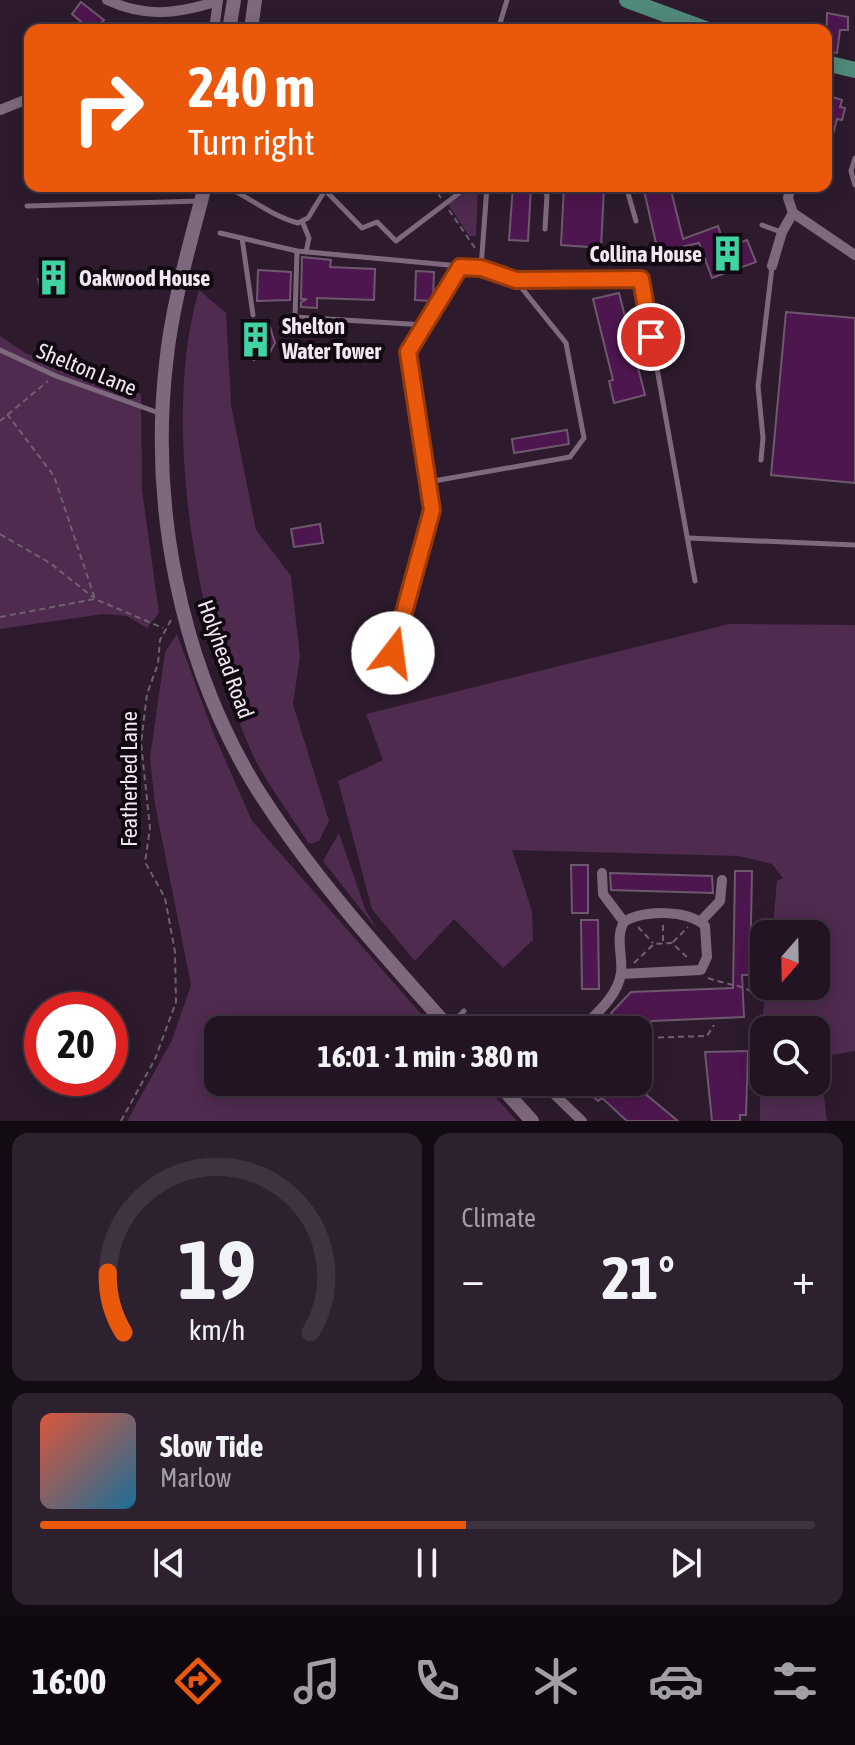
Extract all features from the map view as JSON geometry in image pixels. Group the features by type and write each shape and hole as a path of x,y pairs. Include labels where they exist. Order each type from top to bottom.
{"main road":[{"path":"230,24 234,0"},
{"path":"252,24 255,0"},
{"path":"627,0 692,24"},
{"path":"832,64 855,70"},
{"name":"Holyhead Road","path":"203,192 166,362 162,414 161,473 182,613 210,694 253,782 306,861 360,928 439,1016"},
{"path":"510,1096 532,1121"}],"street":[{"path":"107,0 137,12 155,14 177,13 218,1 215,24"},
{"path":"0,110 24,100"},
{"path":"790,192 788,198 793,213 855,255"},
{"path":"772,266 782,232 793,213"},
{"path":"602,873 603,894 627,920"},
{"path":"699,919 720,901 722,880"},
{"path":"621,974 701,970 707,957 705,926 699,919 662,915 627,920"},
{"path":"593,1016 616,990 621,974 620,932 627,920"},
{"path":"556,1096 582,1121"}],"lane":[{"path":"500,24 507,0"},
{"path":"855,158 851,171 855,185"},
{"path":"238,192 252,198 277,217 302,221 308,218 321,192"},
{"path":"327,192 362,228 377,222 396,241 460,192"},
{"path":"481,268 487,192"},
{"path":"545,192 545,229"},
{"path":"628,192 636,221"},
{"path":"27,206 201,201"},
{"path":"302,221 309,238 306,252"},
{"path":"762,225 782,232"},
{"path":"220,233 297,251 481,268 516,280 641,279 695,581"},
{"path":"242,238 253,315"},
{"path":"297,251 295,317 425,325"},
{"path":"761,460 763,438 758,386 772,266"},
{"path":"393,653 432,510 408,352 460,267"},
{"path":"428,482 570,457 584,438 566,343 516,280"},
{"name":"Shelton Lane","path":"0,350 56,376 162,414"},
{"path":"688,538 855,545"},
{"path":"460,1016 464,1011"}],"path":[{"path":"437,192 482,254"},
{"path":"0,421 56,376"},
{"path":"7,414 54,476 95,599"},
{"path":"0,534 50,563 95,599 164,629"},
{"path":"0,617 95,599"},
{"name":"Featherbed Lane","path":"121,1121 155,1059 176,1002 175,952 165,898 145,862 150,828 141,743 141,723 164,629 174,618"},
{"path":"662,915 663,944"},
{"path":"672,943 699,919"},
{"path":"627,920 654,944"},
{"path":"598,1011 603,1016"},
{"path":"652,1038 707,1036 714,1025"}],"shaded area":[{"path":"478,192 476,236 469,236 448,204 464,194"},
{"path":"199,290 226,313 231,405 256,530 291,576 300,657 293,704 329,821 319,841 309,844 251,751 215,645 201,585 190,523 184,461 183,400 188,343"},
{"path":"0,336 25,353 141,394 142,490 159,613 147,628 127,616 103,614 0,629"},
{"path":"729,624 855,625 855,1051 830,1055 830,1016 763,1016 764,1000 830,1000 830,920 773,920 777,881 783,878 772,864 738,856 512,850 532,911 533,940 503,968 454,919 415,961 372,909 338,781 383,760 366,714"},
{"path":"177,634 213,732 252,821 423,1016 204,1016 204,1096 495,1096 517,1121 127,1121 172,1040 191,985 155,804 150,758 165,652"},
{"path":"339,833 365,909 378,931 323,861"},
{"path":"760,1096 824,1096 827,1121 760,1121"}],"building":[{"path":"81,2 104,20 100,24 84,24 72,14"},
{"path":"827,13 848,17 848,30 840,30 837,53 832,53 832,24 827,24"},
{"path":"832,97 842,100 840,107 845,108 842,120 837,119 832,138"},
{"path":"513,192 531,192 528,241 509,240"},
{"path":"564,192 604,192 601,248 561,245"},
{"path":"644,192 671,192 683,239 718,226 723,241 728,239 730,246 747,240 756,262 712,278 699,243 658,252"},
{"path":"302,257 331,260 330,267 375,269 374,300 317,298 317,308 301,307 301,302 307,299 301,299"},
{"name":"Oakwood House","path":"60,265 66,290 40,288 38,279 50,276 48,268"},
{"path":"258,270 291,272 290,300 257,301"},
{"path":"416,271 434,272 433,301 415,300"},
{"path":"619,293 645,395 614,403 609,381 613,380 593,299"},
{"path":"786,312 855,318 855,483 771,475"},
{"path":"256,320 270,327 275,343 269,354 254,360"},
{"path":"567,430 569,444 514,453 512,439"},
{"path":"320,524 323,543 294,547 291,529"},
{"path":"571,865 588,865 588,913 572,913"},
{"path":"735,871 752,871 750,975 742,975 744,1017 652,1021 652,1016 614,1016 611,1013 631,992 733,988"},
{"path":"610,873 712,876 713,893 611,890"},
{"path":"581,920 598,920 599,989 582,989"},
{"path":"748,1051 746,1115 740,1115 740,1121 712,1121 705,1052"},
{"path":"592,1096 648,1096 678,1121 627,1121 602,1098 598,1101"}],"place":[{"name":"Collina House","path":"728,254"},
{"name":"Oakwood House","path":"53,278"},
{"name":"Shelton Water Tower","path":"256,339"}],"route":[{"path":"393,653 432,510 408,352 460,267 481,268 516,280 641,279 651,337"}]}
